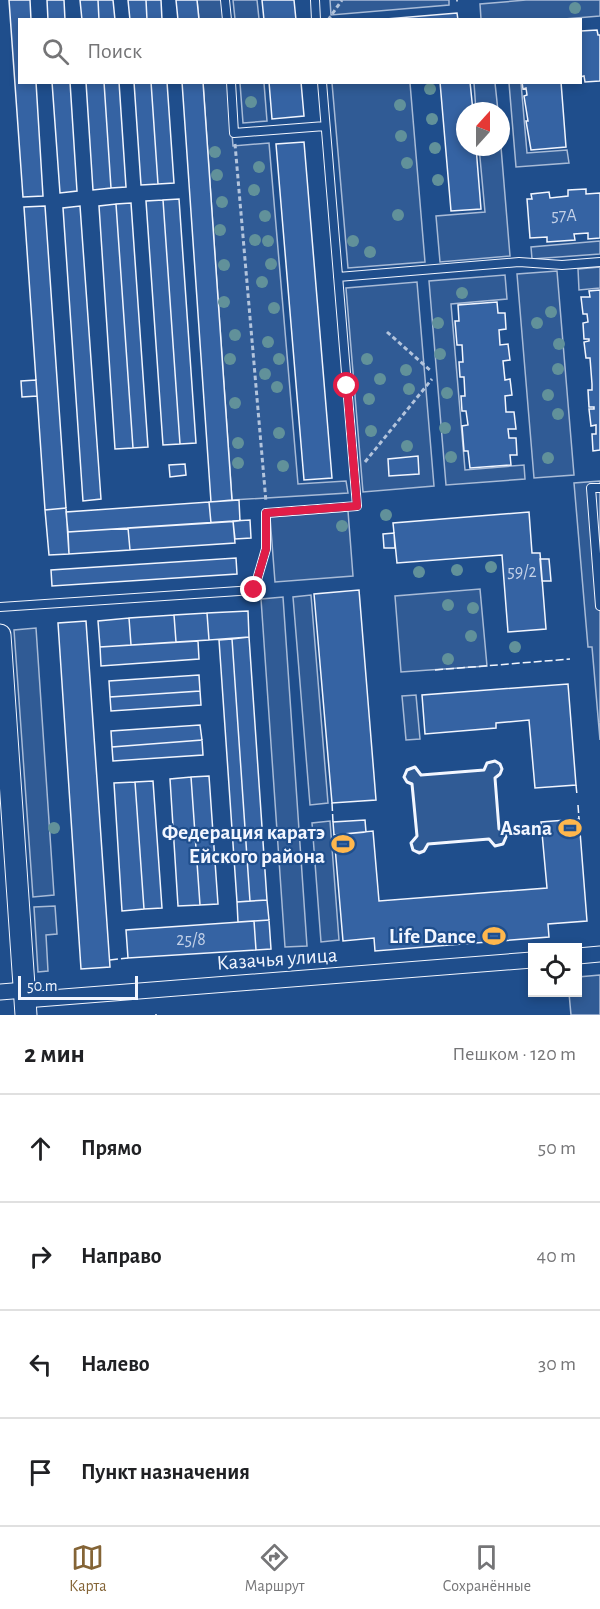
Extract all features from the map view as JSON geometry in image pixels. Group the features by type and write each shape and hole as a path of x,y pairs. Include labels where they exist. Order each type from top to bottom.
{"street":[{"path":"0,635 3,729 25,1002"},
{"path":"582,956 600,954"},
{"name":"Казачья улица","path":"0,992 25,1002 528,960"}],"lane":[{"path":"225,0 227,18"},
{"path":"315,0 316,18"},
{"path":"231,84 234,133 325,126"},
{"path":"0,607 254,590 266,549 266,513 357,506 322,84"},
{"path":"338,277 519,262 562,265 600,262"},
{"path":"600,488 591,488 600,606"}],"path":[{"path":"329,18 342,0"},
{"path":"234,133 266,513"},
{"path":"387,332 431,371"},
{"path":"355,476 432,379"}],"shaded area":[{"path":"197,0 223,0 224,18 199,18"},
{"path":"233,0 257,0 259,18 235,18"},
{"path":"330,0 449,0 449,5 331,15"},
{"path":"526,0 600,0 600,16 481,18 480,4"},
{"path":"203,84 228,84 233,146 269,143 298,484 346,481 348,493 232,500"},
{"path":"240,84 264,84 267,121 243,123"},
{"path":"332,84 410,84 425,262 348,268"},
{"path":"474,84 495,84 497,102 475,102"},
{"path":"509,84 521,84 527,153 567,150 569,163 516,167"},
{"path":"480,156 502,156 510,256 440,262 436,216 485,212"},
{"path":"600,241 600,254 532,259 531,247"},
{"path":"600,267 600,288 579,290 578,269"},
{"path":"557,271 574,475 534,478 517,274"},
{"path":"505,275 507,299 451,304 465,470 524,465 525,479 446,485 429,281"},
{"path":"417,282 434,486 363,492 346,288"},
{"path":"600,481 600,740 592,647 588,647 574,483"},
{"path":"348,511 353,576 275,582 270,517"},
{"path":"480,589 487,666 401,672 395,596"},
{"path":"311,595 328,803 310,805 293,597"},
{"path":"283,597 307,946 285,947 261,599"},
{"path":"36,628 54,895 33,897 14,630"},
{"path":"416,695 420,739 406,740 402,696"},
{"path":"495,761 502,769 495,778 499,829 506,837 503,844 495,846 489,839 428,844 422,852 413,850 411,843 417,836 412,785 404,777 407,770 415,767 422,775 484,770 487,763"},
{"path":"330,821 339,940 321,942 312,823"},
{"path":"55,906 57,934 46,935 48,971 38,972 34,907"},
{"path":"600,975 600,1015 571,1015 569,997 582,997 582,977"}],"building":[{"path":"9,0 30,0 31,18 18,18 18,84 36,84 43,196 23,197"},
{"path":"47,0 64,0 65,18 48,18"},
{"path":"80,0 98,0 99,18 82,18"},
{"path":"98,0 113,0 115,18 99,18"},
{"path":"128,0 146,0 147,18 130,18"},
{"path":"146,0 161,0 162,18 147,18"},
{"path":"176,0 197,0 199,18 178,18"},
{"path":"262,0 294,0 296,18 264,18"},
{"path":"457,13 458,18 398,18"},
{"path":"597,30 600,35 600,81 585,82 584,76 582,76 582,31"},
{"path":"52,84 70,84 77,191 60,193"},
{"path":"86,84 104,84 111,188 93,190"},
{"path":"104,84 119,84 126,187 111,188"},
{"path":"134,84 151,84 158,184 141,185"},
{"path":"151,84 167,84 174,183 158,184"},
{"path":"182,84 203,84 232,500 211,502"},
{"path":"269,84 301,84 304,116 272,119"},
{"path":"440,84 470,84 472,102 456,102 456,156 477,156 481,209 451,211"},
{"path":"522,84 561,84 566,147 531,150 524,96 527,95 526,88 523,89"},
{"path":"304,142 332,478 304,480 276,144"},
{"path":"586,189 586,194 600,193 600,238 588,239 588,233 574,234 575,240 547,242 547,237 530,238 527,199 532,199 531,194 549,192 550,198 568,196 568,190"},
{"path":"179,199 196,443 180,444 163,200"},
{"path":"163,200 180,444 163,445 146,201"},
{"path":"131,203 148,447 133,448 116,204"},
{"path":"116,204 133,448 115,449 99,206"},
{"path":"45,206 66,508 45,510 24,207"},
{"path":"80,206 101,499 83,501 63,208"},
{"path":"600,290 600,450 593,451 592,434 596,434 596,425 591,426 589,409 594,409 594,407 589,407 588,390 592,390 590,358 586,358 584,342 589,339 584,339 583,323 588,322 587,314 583,314 581,297 590,297 589,291"},
{"path":"497,302 498,313 505,313 506,329 499,330 500,345 508,344 510,360 503,361 505,380 510,379 512,395 505,396 506,412 514,412 516,429 508,429 509,438 516,438 517,455 510,455 511,465 470,468 468,451 464,451 462,426 468,425 466,411 462,411 461,396 465,396 464,377 460,377 459,362 463,362 462,345 457,345 455,321 459,321 458,305"},
{"path":"36,380 37,396 22,397 21,381"},
{"path":"418,456 419,474 389,476 388,459"},
{"path":"185,464 186,475 170,477 169,465"},
{"path":"239,500 240,521 211,523 209,502"},
{"path":"209,502 211,523 68,532 66,512"},
{"path":"66,508 69,554 49,555 45,510"},
{"path":"529,512 532,553 540,553 546,629 508,632 502,555 397,563 393,523"},
{"path":"250,520 251,538 235,539 233,521"},
{"path":"233,521 235,543 130,550 128,528"},
{"path":"128,528 130,550 69,554 68,532"},
{"path":"394,533 395,548 384,548 383,534"},
{"path":"236,558 237,574 52,586 51,570"},
{"path":"540,559 549,559 551,581 542,581"},
{"path":"359,590 376,800 332,803 314,594"},
{"path":"248,611 249,637 209,640 207,613"},
{"path":"207,613 209,640 176,642 174,615"},
{"path":"174,615 176,642 131,645 129,618"},
{"path":"129,618 131,645 100,647 98,621"},
{"path":"86,621 110,967 81,969 58,623"},
{"path":"249,637 267,900 250,901 232,639"},
{"path":"232,639 250,901 237,902 219,640"},
{"path":"198,641 199,659 101,666 100,647"},
{"path":"199,675 200,691 110,697 109,681"},
{"path":"568,684 576,785 535,788 529,720 496,723 496,728 425,734 422,695"},
{"path":"200,691 201,705 111,711 110,697"},
{"path":"200,725 202,740 112,747 111,731"},
{"path":"202,740 203,755 113,761 112,747"},
{"path":"209,776 218,904 200,905 191,777"},
{"path":"191,777 200,905 178,906 170,779"},
{"path":"153,781 162,908 144,909 135,782"},
{"path":"135,782 144,909 122,911 114,783"},
{"path":"579,819 587,921 548,924 549,937 375,951 374,938 343,941 334,835 373,831 379,901 547,888 541,822"},
{"path":"365,820 366,832 334,835 333,822"},
{"path":"267,900 269,920 238,922 237,902"},
{"path":"269,920 271,949 256,950 254,921"},
{"path":"254,921 256,950 128,958 126,930"}],"fence":[{"path":"435,670 570,659"},
{"path":"576,785 577,795"},
{"path":"332,803 333,822"},
{"path":"578,805 579,819"},
{"path":"110,960 128,958"}],"wall":[{"path":"495,761 502,769 495,778 499,829 506,837 503,844 495,846 489,839 428,844 424,851 419,853 413,850 411,843 417,836 412,784 404,777 407,770 415,767 421,775 484,770 487,763 495,761"}],"place":[{"name":"Asana","path":"570,828"},
{"name":"Федерация каратэ Ейского района","path":"343,844"},
{"name":"Life Dance","path":"494,936"}],"route":[{"path":"254,590 266,549 266,513 357,506 347,386"}]}
